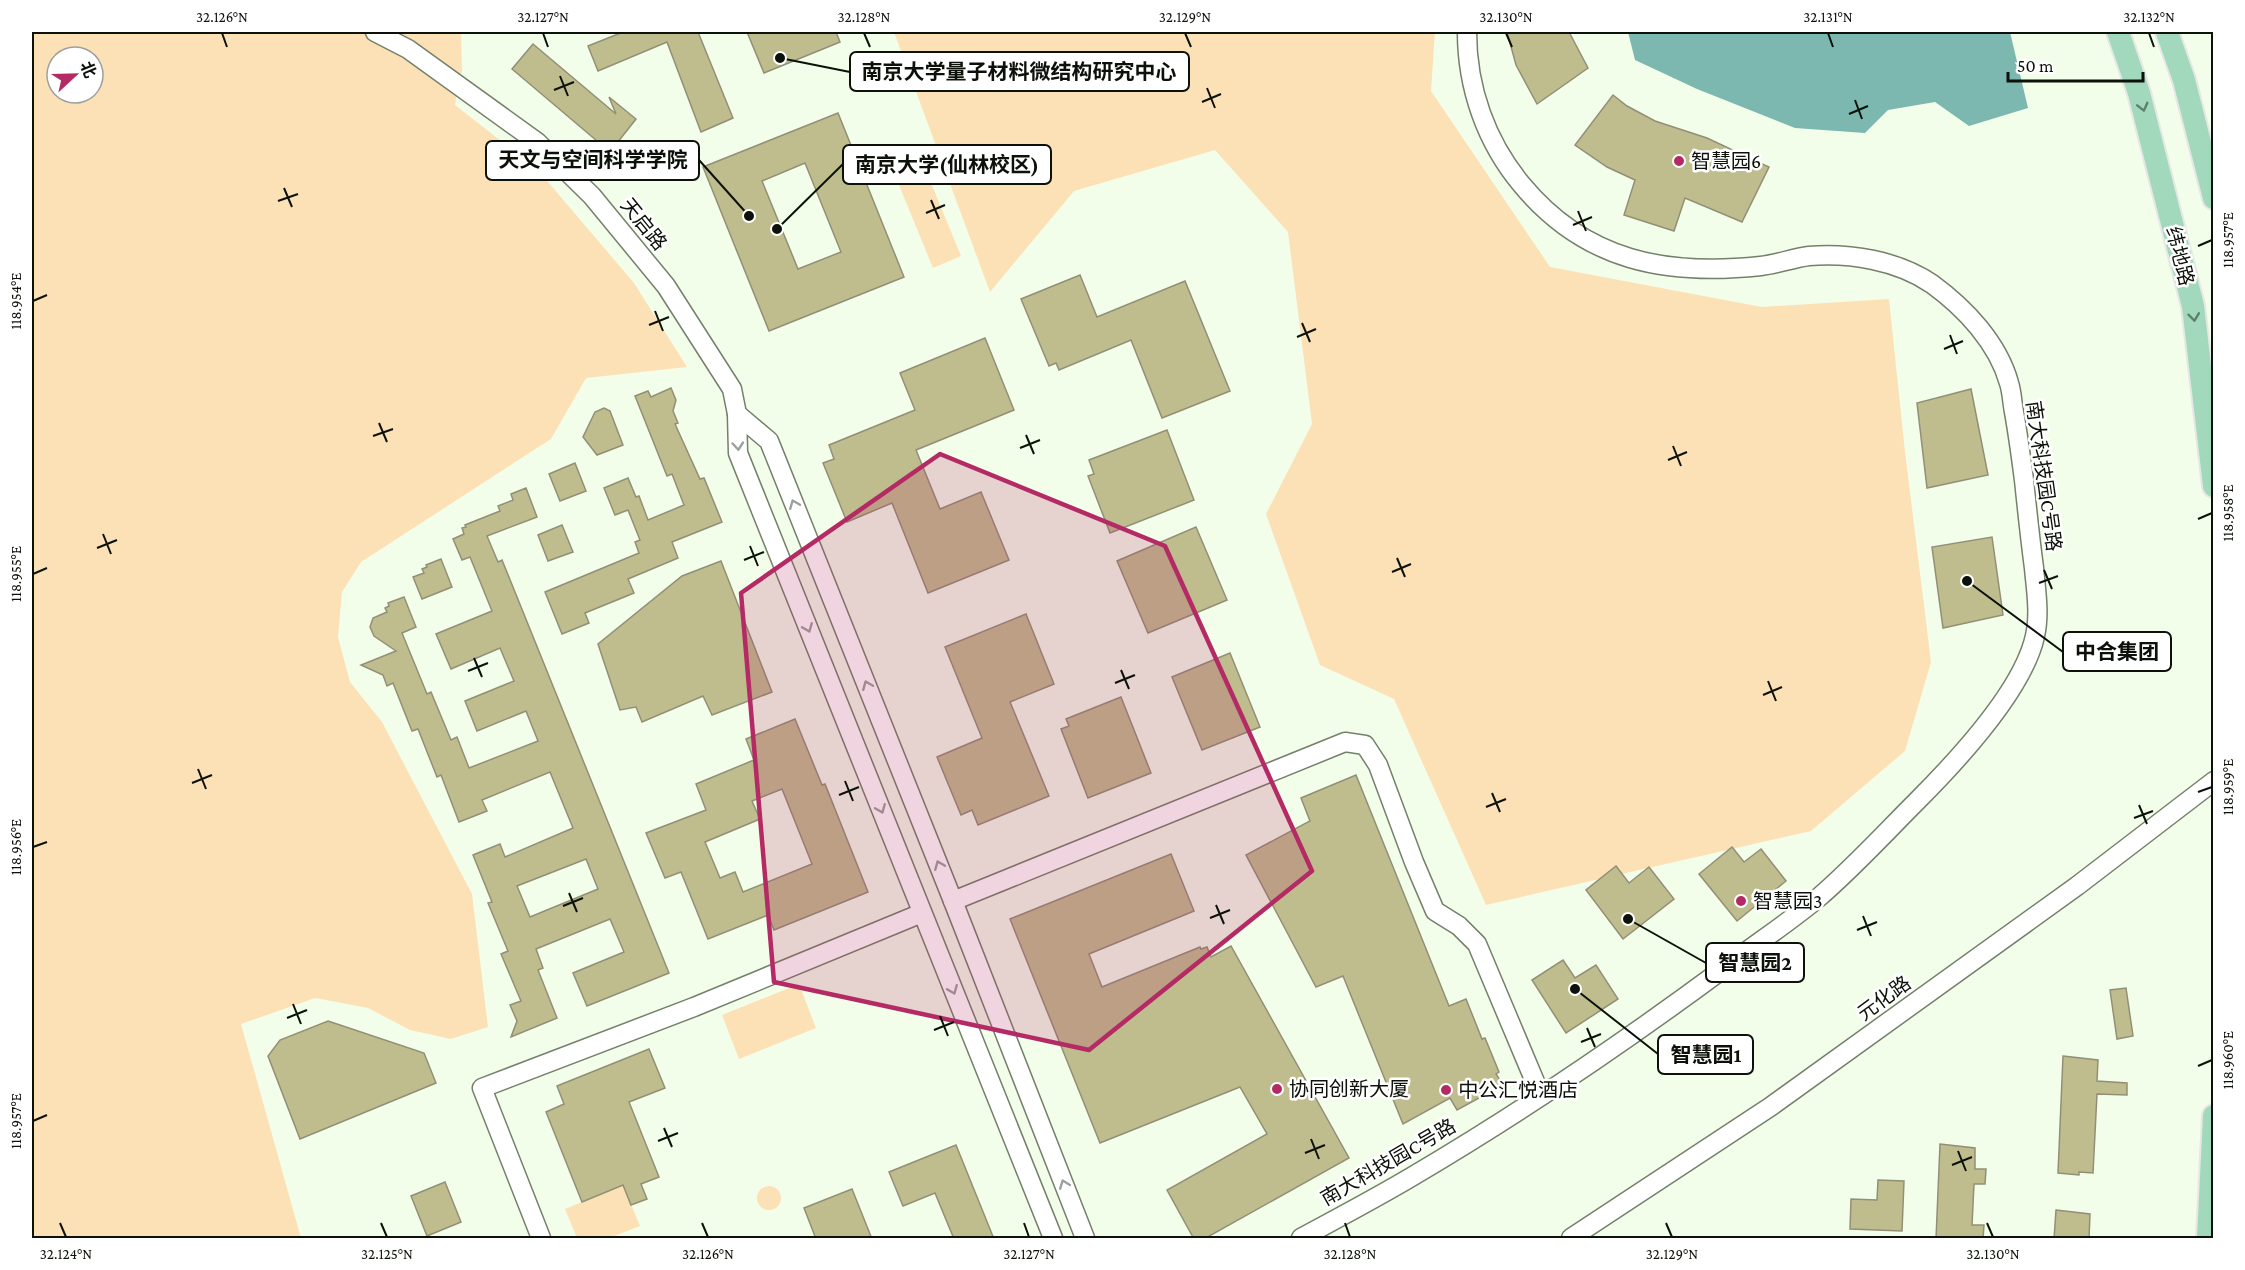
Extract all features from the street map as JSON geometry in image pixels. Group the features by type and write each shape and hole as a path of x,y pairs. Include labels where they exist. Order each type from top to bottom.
{"main road":[{"name":"纬地路","path":"2118,32 2139,93 2193,306 2214,486"},
{"path":"2167,32 2184,80 2214,198"},
{"path":"2208,1239 2214,1116"}],"street":[{"name":"天启路","path":"375,32 408,49 528,135 592,196 666,286 732,389 737,414"},
{"name":"南大科技园C号路","path":"1301,1239 1413,1176 1641,1030 1819,897 1943,775 1981,730 2018,680 2036,635 2038,608 2022,462 2009,380 1988,339 1961,307 1926,280 1878,260 1842,256 1806,256 1768,266 1693,270 1647,264 1603,249 1583,238 1563,225 1537,202 1500,156 1480,114 1473,91 1467,32"},
{"path":"737,414 769,441 1085,1239"},
{"path":"737,414 738,453 1053,1239"},
{"path":"953,901 1345,742 1365,745 1378,765 1435,911 1459,926 1477,944 1541,1096"},
{"name":"元化路","path":"1571,1239 1770,1107 2077,886 2214,781"},
{"path":"541,1239 482,1088 705,1002 922,913"}],"highlighted area":[{"path":"940,454 1165,546 1312,871 1089,1050 774,982 741,593"}],"shaded area":[{"path":"32,32 461,32 462,71 455,105 537,169 634,283 687,367 586,378 551,439 361,562 342,592 338,637 350,682 382,722 472,894 488,1027 451,1039 410,1030 368,1008 315,998 241,1024 301,1238 32,1238"},
{"path":"894,32 1435,32 1431,91 1550,267 1762,307 1889,299 1931,662 1905,751 1811,831 1486,905 1394,699 1320,665 1266,514 1312,424 1288,232 1215,150 1074,191 990,292"},
{"path":"920,156 961,256 933,268 892,168"},
{"path":"799,984 816,1028 739,1059 722,1015"},
{"path":"623,1185 640,1226 609,1238 577,1238 565,1209"},
{"path":"769,1186 778,1189 781,1198 778,1207 769,1210 760,1207 757,1198 760,1189"}],"water":[{"path":"1628,32 2010,32 2028,108 1969,126 1935,102 1888,110 1865,133 1795,128 1697,89 1635,60"}],"building":[{"path":"623,32 698,32 733,118 701,132 667,42 598,71 588,46"},
{"path":"747,32 836,32 840,42 764,73"},
{"path":"1507,32 1569,32 1588,68 1537,104 1516,65"},
{"path":"533,44 616,114 609,97 636,119 610,152 512,69"},
{"name":"智慧园6","path":"1613,95 1627,106 1655,121 1707,138 1769,167 1742,222 1685,198 1674,231 1624,215 1635,180 1607,167 1575,145"},
{"path":"838,113 904,277 769,331 703,167","holes":["805,163 841,252 798,269 762,181"]},
{"path":"1080,275 1097,317 1185,281 1230,391 1162,418 1131,340 1059,370 1056,363 1049,366 1021,299"},
{"path":"985,338 1014,410 916,450 940,509 981,492 1009,560 928,593 892,503 847,522 823,463 834,459 829,445 915,410 900,373"},
{"path":"671,388 676,400 673,411 678,423 675,424 700,479 704,478 722,522 672,542 678,558 628,579 634,593 585,613 589,623 562,634 545,592 639,553 635,542 640,540 628,510 615,515 604,488 628,478 636,497 639,496 648,520 684,505 672,474 667,476 635,396 648,391 651,397"},
{"path":"1971,389 1988,475 1927,488 1917,403"},
{"path":"604,408 610,411 623,445 597,455 583,437 595,412"},
{"path":"1167,430 1194,500 1110,533 1088,476 1094,474 1089,460"},
{"path":"575,463 586,491 560,501 549,474"},
{"path":"526,488 537,517 487,536 498,562 502,560 669,973 587,1006 573,973 624,952 610,919 536,949 543,968 538,970 557,1018 511,1037 517,1021 510,1005 521,1001 501,954 508,951 488,903 492,902 473,855 500,844 505,857 573,828 550,772 482,800 487,811 459,822 441,775 437,777 418,729 412,731 393,683 387,686 383,675 361,665 396,651 374,636 370,627 373,618 387,612 385,608 389,606 388,603 404,597 416,627 402,633 427,694 431,692 451,740 457,737 469,768 538,741 526,711 477,731 465,701 514,681 500,648 451,669 436,634 492,611 470,557 462,560 453,539 464,534 462,528 466,527 465,525 500,511 498,506 513,500 511,494","holes":["586,859 598,889 530,917 517,886"]},
{"path":"562,525 573,552 548,561 538,535"},
{"path":"1196,527 1227,600 1148,633 1117,561"},
{"path":"1992,537 2003,615 1943,628 1932,547"},
{"path":"441,559 452,587 422,599 413,577 424,573 422,569 427,567 426,565"},
{"path":"721,561 772,692 712,715 703,696 642,722 636,707 620,710 598,644 682,576"},
{"path":"1026,614 1054,684 1010,702 1049,796 978,825 972,810 961,815 937,757 982,738 945,647"},
{"path":"1230,653 1260,727 1202,750 1172,677"},
{"path":"1121,697 1151,773 1088,798 1061,729 1069,726 1066,719"},
{"path":"795,719 822,785 825,784 868,892 774,930 768,915 708,939 681,872 665,878 646,833 706,810 696,784 754,760 746,739","holes":["782,789 812,864 743,892 735,872 720,878 705,842 760,819 752,801"]},
{"path":"1356,775 1449,1006 1466,999 1482,1039 1485,1038 1499,1072 1496,1074 1503,1085 1457,1110 1450,1098 1403,1124 1343,976 1316,987 1246,855 1310,821 1301,798"},
{"name":"智慧园3","path":"1732,847 1744,862 1761,849 1786,881 1737,921 1699,874"},
{"path":"1171,854 1194,911 1089,954 1102,987 1200,947 1201,949 1207,947 1211,957 1231,946 1349,1158 1204,1239 1194,1239 1167,1190 1267,1134 1240,1087 1100,1143 1010,919"},
{"path":"1616,866 1629,883 1649,867 1674,899 1623,939 1586,890"},
{"path":"1563,960 1575,978 1596,965 1618,999 1566,1033 1532,980"},
{"path":"2126,988 2133,1036 2117,1039 2110,990"},
{"path":"328,1021 424,1053 436,1083 300,1139 268,1056 280,1040"},
{"path":"649,1049 665,1088 629,1102 659,1177 641,1184 647,1199 631,1205 623,1185 582,1202 546,1112 564,1104 557,1086"},
{"path":"2063,1056 2098,1060 2097,1081 2127,1083 2127,1095 2097,1094 2093,1173 2079,1172 2079,1175 2058,1173"},
{"path":"1940,1144 1975,1148 1975,1169 1986,1169 1985,1184 1974,1184 1972,1225 1984,1225 1983,1239 1936,1239"},
{"path":"956,1145 994,1239 954,1239 935,1193 903,1206 889,1172"},
{"path":"1878,1180 1904,1181 1902,1231 1850,1229 1851,1199 1877,1200"},
{"path":"445,1182 461,1222 427,1236 411,1196"},
{"path":"852,1189 872,1239 816,1239 804,1208"},
{"path":"2056,1210 2090,1214 2089,1239 2054,1239"}],"place":[{"name":"南京大学量子材料微结构研究中心","path":"780,58"},
{"name":"智慧园6","path":"1679,161"},
{"name":"天文与空间科学学院","path":"749,216"},
{"name":"南京大学(仙林校区)","path":"777,229"},
{"name":"中合集团","path":"1967,581"},
{"name":"智慧园3","path":"1741,901"},
{"name":"智慧园2","path":"1628,919"},
{"name":"智慧园1","path":"1575,989"},
{"name":"协同创新大厦","path":"1277,1089"},
{"name":"中公汇悦酒店","path":"1446,1090"}]}
